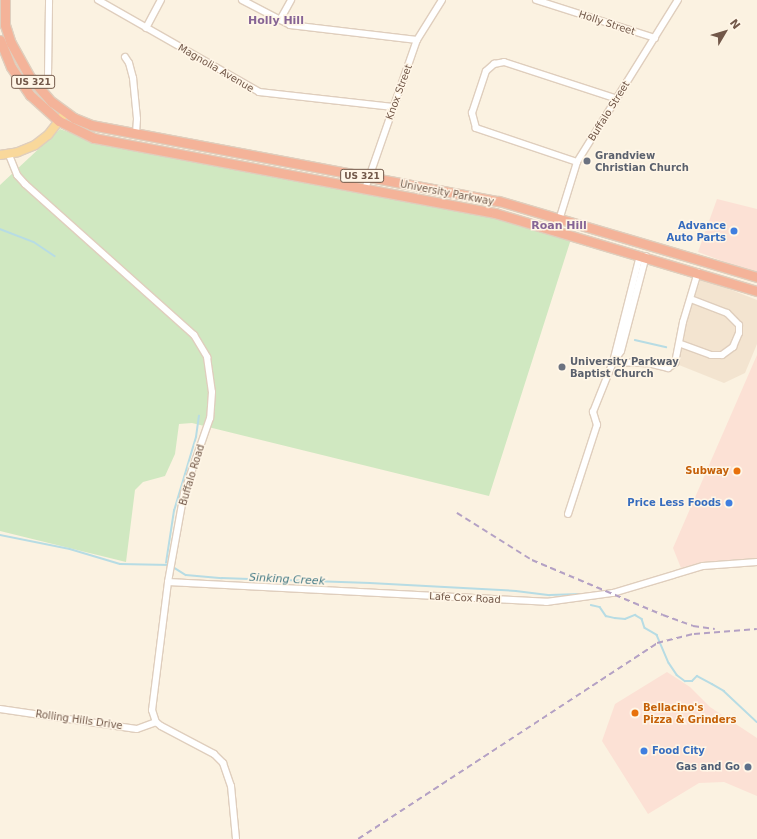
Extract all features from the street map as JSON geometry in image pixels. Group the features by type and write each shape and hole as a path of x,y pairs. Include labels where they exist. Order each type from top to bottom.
{"highway":[{"name":"University Parkway","path":"5,0 3,25 29,76 44,94 66,112 91,125 136,135 499,200 757,277"},
{"name":"University Parkway","path":"0,40 19,81 30,95 59,121 80,132 104,140 461,207 556,230 757,291"},
{"path":"250,168 253,155"},
{"path":"461,207 464,194"},
{"path":"620,249 624,237"},
{"path":"698,272 702,260"}],"main road":[{"path":"0,156 9,155 35,145 66,112"}],"street":[{"path":"48,76 49,0"},
{"name":"Magnolia Avenue","path":"98,0 259,92 393,107"},
{"path":"146,28 162,0"},
{"path":"242,0 290,25 418,40"},
{"path":"280,20 291,0"},
{"name":"Knox Street","path":"365,189 418,40 442,0"},
{"name":"Holly Street","path":"536,0 655,38"},
{"name":"Buffalo Street","path":"556,230 577,162 678,0"},
{"path":"125,57 129,62 133,78 138,119 136,135"},
{"path":"577,162 476,128 471,118 486,71 494,64 504,62 617,99"},
{"name":"Buffalo Road","path":"9,155 17,175 25,184 194,335 205,352 212,392 210,418 184,493 168,582 152,702 152,710 156,722"},
{"path":"568,514 597,425 593,412 613,362 643,256"},
{"path":"613,362 648,363 668,368 675,363 681,344 683,322 698,272"},
{"path":"681,344 711,355 722,355 733,346 739,333 739,325 727,313 690,299"},
{"name":"Lafe Cox Road","path":"168,582 546,602 613,593 703,566 757,562"},
{"name":"Rolling Hills Drive","path":"0,709 137,729 156,722"},
{"path":"156,722 214,754 224,763 230,786 236,839"}],"shaded area":[{"path":"717,199 757,209 757,274 698,252"},
{"path":"701,278 757,300 757,344 745,373 724,383 679,365 688,315"},
{"path":"757,355 757,558 702,562 681,568 673,548"},
{"path":"667,672 690,687 710,707 757,738 757,796 724,782 699,783 648,814 602,741 615,704"}],"green space":[{"path":"60,129 99,143 483,214 571,239 489,496 192,423 179,424 175,454 165,476 143,482 135,490 126,562 0,531 0,185"}],"waterway":[{"path":"0,229 34,242 55,256"},
{"path":"635,340 666,347"},
{"path":"166,563 174,511 196,437 199,416"},
{"name":"Sinking Creek","path":"0,535 70,549 120,564 170,565"},
{"name":"Sinking Creek","path":"173,567 186,575 222,578 370,583 516,591 550,595 580,594"},
{"name":"Sinking Creek","path":"591,605 600,607 606,616 625,619 635,615 642,619 645,628 657,635 669,663 677,675 685,681 692,681 697,676 724,691 757,722"}],"railway":[{"path":"457,513 532,560 663,615 693,626 715,629"},
{"path":"358,839 657,643 694,634 757,629"}],"place":[{"name":"Grandview Christian Church","path":"587,161"},
{"name":"Advance Auto Parts","path":"734,231"},
{"name":"University Parkway Baptist Church","path":"562,367"},
{"name":"Subway","path":"737,471"},
{"name":"Price Less Foods","path":"729,503"},
{"name":"Bellacino's Pizza & Grinders","path":"635,713"},
{"name":"Food City","path":"644,751"},
{"name":"Gas and Go","path":"748,767"}],"district":[{"name":"Holly Hill","path":"276,21"},
{"name":"Roan Hill","path":"559,226"}]}
